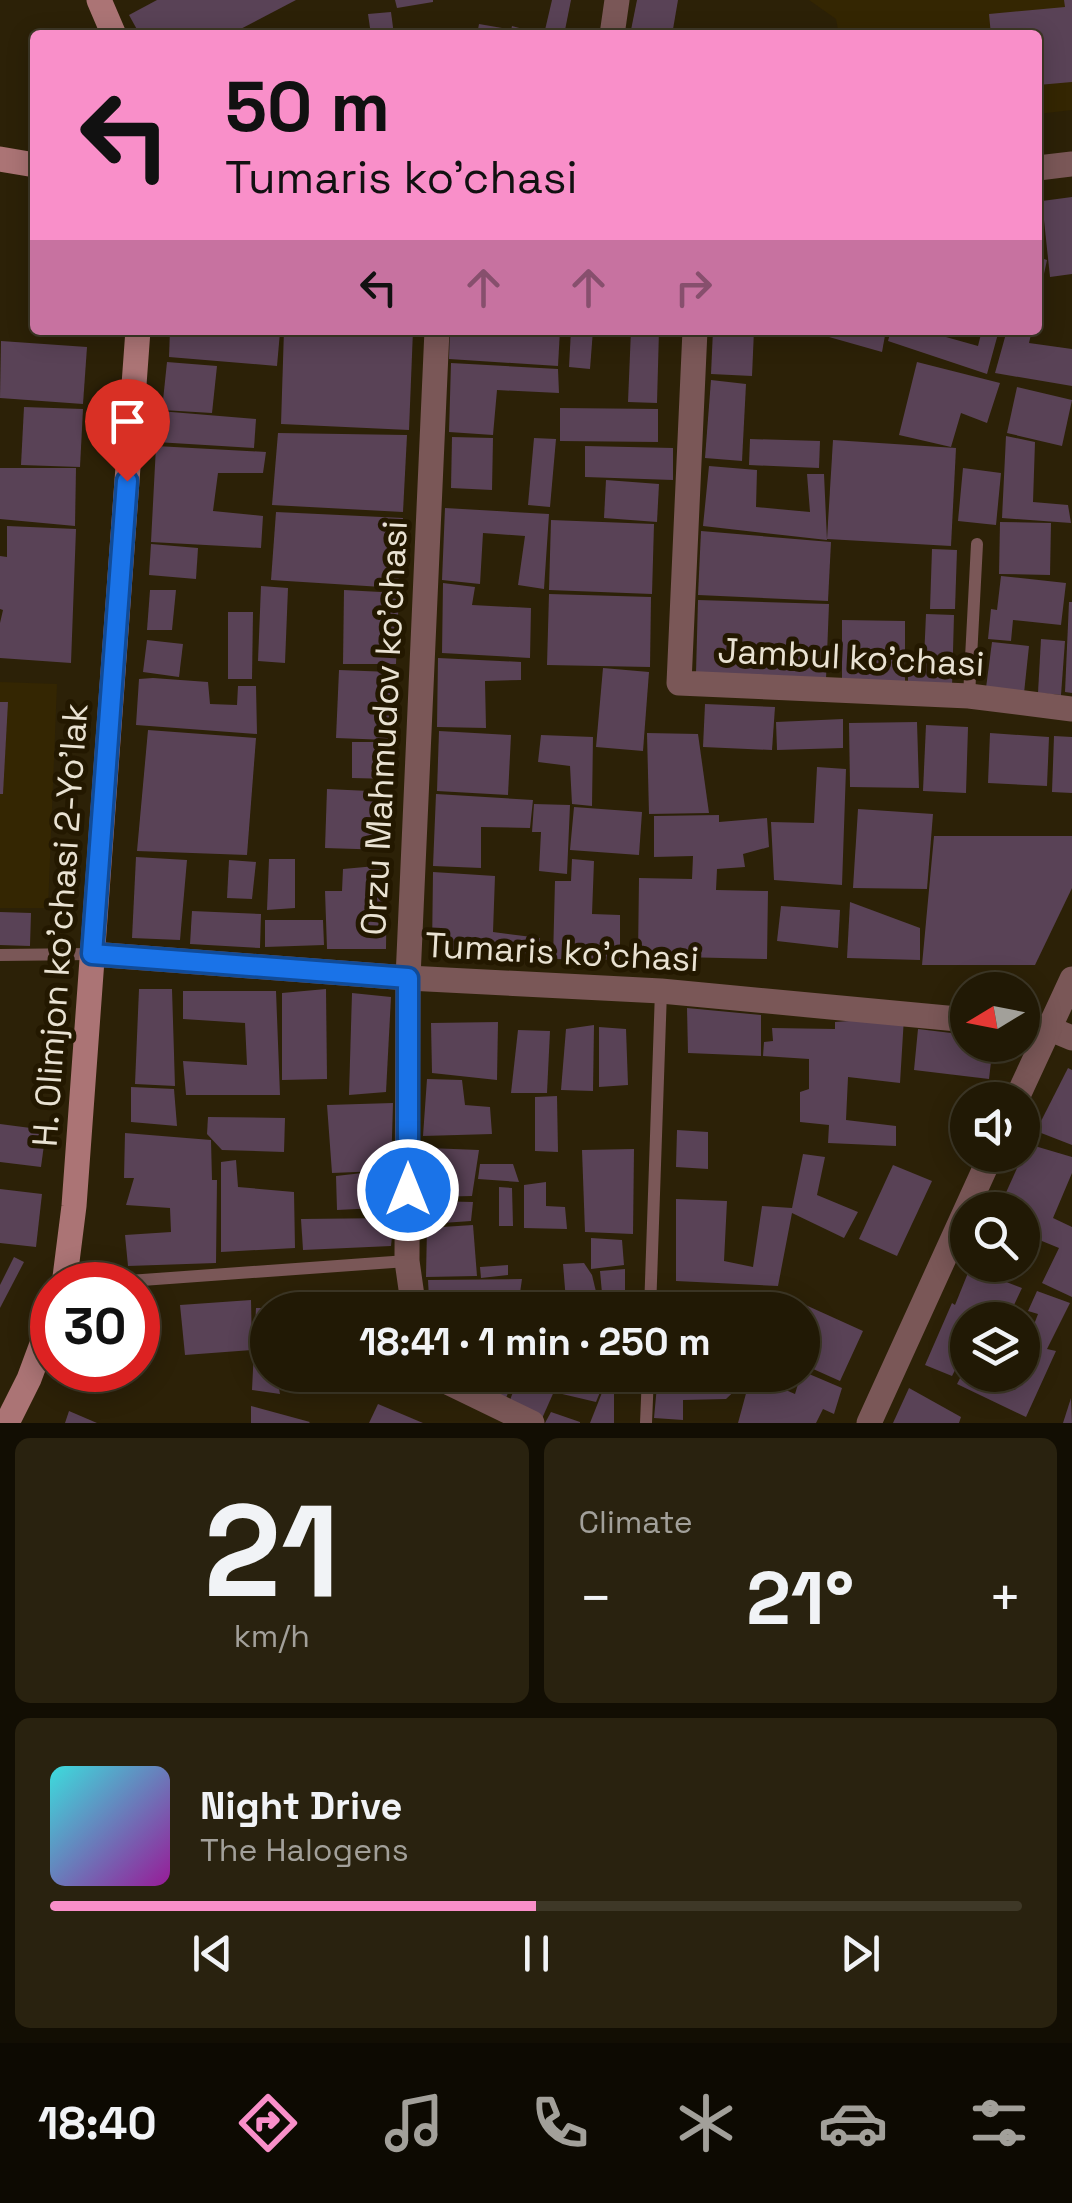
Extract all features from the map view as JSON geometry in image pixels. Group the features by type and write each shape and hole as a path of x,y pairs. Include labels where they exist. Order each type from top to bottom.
{"main road":[{"path":"100,0 112,30"},
{"path":"0,160 30,165"},
{"name":"H. Olimjon ko'chasi 2-Yo'lak","path":"67,1262 138,335"},
{"path":"7,1423 30,1376"}],"street":[{"path":"613,30 617,0"},
{"path":"1042,168 1072,164"},
{"name":"Orzu Mahmudov ko'chasi","path":"412,1292 408,1261 408,978 437,335"},
{"name":"Jambul ko'chasi","path":"696,335 679,684 970,696 1072,709"},
{"name":"Tumaris ko'chasi","path":"92,954 408,978 661,991 950,1018"},
{"path":"1024,1082 1072,979"},
{"path":"869,1423 983,1172"},
{"path":"468,1392 532,1423"}],"lane":[{"path":"970,696 978,544"},
{"path":"0,954 92,954"},
{"path":"651,1292 661,991"},
{"path":"160,1279 408,1261"},
{"path":"646,1423 647,1392"}],"shaded area":[{"path":"809,0 1072,0 1072,110 1042,114 1042,30 838,30 836,19"},
{"path":"0,682 57,684 48,908 0,908"}],"building":[{"path":"157,0 296,0 239,30 137,30 129,15"},
{"path":"395,0 433,0 433,2 397,8"},
{"path":"552,0 571,0 565,30 545,30"},
{"path":"637,0 678,0 673,30 631,30"},
{"path":"1064,0 1072,0 1072,82 1042,85 1042,30 991,30 989,14 1065,7"},
{"path":"391,12 393,30 370,30 368,14"},
{"path":"479,24 502,28 502,30 478,30"},
{"path":"1072,197 1072,274 1050,277 1042,201"},
{"path":"170,335 280,335 277,366 169,357"},
{"path":"284,335 413,335 409,430 281,424"},
{"path":"450,335 560,335 558,366 449,359"},
{"path":"571,335 593,335 590,369 569,367"},
{"path":"631,335 659,335 657,403 628,402"},
{"path":"713,335 754,335 752,376 711,374"},
{"path":"822,335 885,335 882,352"},
{"path":"890,335 939,335 978,346 981,335 998,335 987,374 888,341"},
{"path":"1006,335 1031,335 1029,343 1072,349 1072,386 995,373"},
{"path":"1,341 87,347 83,404 0,398"},
{"path":"167,362 217,366 212,413 162,410"},
{"path":"917,362 1000,383 987,423 961,413 951,447 899,435"},
{"path":"451,363 558,369 559,393 497,390 493,435 449,432"},
{"path":"711,380 746,384 742,461 705,458"},
{"path":"1017,387 1072,400 1062,446 1007,433"},
{"path":"24,407 83,409 80,467 21,465"},
{"path":"560,408 658,409 658,442 560,441"},
{"path":"159,411 256,419 254,448 156,442"},
{"path":"278,433 407,435 403,512 272,505"},
{"path":"1006,436 1035,442 1033,502 1068,505 1071,523 1002,518"},
{"path":"452,437 493,438 492,490 451,488"},
{"path":"534,438 556,439 550,507 528,505"},
{"path":"750,439 820,441 819,468 749,465"},
{"path":"833,440 956,448 951,546 827,539"},
{"path":"156,446 266,452 263,473 218,473 213,511 263,516 261,548 151,542"},
{"path":"585,446 673,448 673,480 585,477"},
{"path":"709,466 757,470 756,507 810,512 807,474 824,474 827,540 703,526"},
{"path":"0,468 76,468 75,526 0,519"},
{"path":"963,468 1001,473 996,525 958,521"},
{"path":"606,480 659,484 657,522 604,518"},
{"path":"445,508 549,514 544,589 518,585 525,536 483,533 480,584 442,580"},
{"path":"276,512 403,518 398,588 271,580"},
{"path":"551,520 654,524 652,594 549,590"},
{"path":"1000,522 1051,523 1050,575 999,574"},
{"path":"7,526 76,529 71,663 0,658 0,556 7,557"},
{"path":"701,531 831,542 828,601 698,595"},
{"path":"151,544 198,548 196,579 149,575"},
{"path":"932,549 957,550 955,609 930,609"},
{"path":"1001,576 1066,583 1061,625 1013,620 1011,641 988,639 991,609 997,610"},
{"path":"443,583 475,587 472,605 531,608 530,658 442,653"},
{"path":"261,586 288,588 285,663 258,661"},
{"path":"150,590 176,590 172,630 147,630"},
{"path":"344,590 399,593 396,664 343,664"},
{"path":"549,594 651,597 650,667 547,665"},
{"path":"698,600 829,604 826,679 696,673"},
{"path":"1072,602 1072,693 1065,692"},
{"path":"228,612 253,612 252,679 228,679"},
{"path":"926,614 954,615 952,687 908,686 908,658 924,659"},
{"path":"842,620 905,621 905,682 842,682"},
{"path":"1041,639 1065,641 1061,695 1038,693"},
{"path":"147,640 183,644 179,677 143,672"},
{"path":"992,642 1029,646 1024,693 986,688"},
{"path":"438,658 521,662 521,680 485,681 486,728 437,727"},
{"path":"603,668 649,672 643,751 596,747"},
{"path":"339,670 391,672 388,740 336,738"},
{"path":"139,679 208,682 210,704 237,705 238,686 256,686 257,734 136,725"},
{"path":"0,702 8,702 3,794 0,794"},
{"path":"705,704 775,707 772,750 703,747"},
{"path":"843,719 843,748 777,750 776,722"},
{"path":"917,722 919,788 850,787 849,723"},
{"path":"926,725 968,727 966,793 923,791"},
{"path":"148,730 256,738 247,855 137,851"},
{"path":"439,731 511,735 508,795 437,791"},
{"path":"647,733 698,734 709,813 649,814"},
{"path":"990,733 1049,737 1047,786 988,783"},
{"path":"541,735 593,737 592,806 572,804 570,766 538,762"},
{"path":"1054,736 1072,737 1072,793 1052,792"},
{"path":"352,742 392,742 392,779 352,778"},
{"path":"817,767 846,769 842,885 774,880 771,822 814,823"},
{"path":"327,789 390,792 388,850 325,848"},
{"path":"436,794 533,800 530,828 481,827 481,868 433,866"},
{"path":"534,804 570,805 567,874 539,871 541,832 532,832"},
{"path":"574,807 642,812 639,855 570,850"},
{"path":"858,809 933,814 927,889 853,888"},
{"path":"719,815 719,822 767,818 769,847 743,854 745,867 717,869 716,890 768,891 767,959 638,956 639,878 692,879 693,856 654,857 654,816"},
{"path":"934,836 1072,836 1072,888 1035,965 922,965"},
{"path":"136,857 187,860 180,940 132,938"},
{"path":"269,859 295,859 295,908 267,910"},
{"path":"572,859 594,861 592,914 620,915 620,960 553,959 555,881 571,881"},
{"path":"229,860 256,862 252,899 227,898"},
{"path":"387,865 386,949 327,949 325,891 342,891 343,869"},
{"path":"433,872 495,876 493,932 540,938 540,954 432,949"},
{"path":"850,902 920,928 920,960 847,958"},
{"path":"781,906 840,910 838,948 777,941"},
{"path":"192,911 261,914 260,948 190,944"},
{"path":"0,912 31,913 30,946 0,945"},
{"path":"265,920 323,920 324,945 265,947"},
{"path":"139,989 172,989 175,1086 135,1084"},
{"path":"326,989 327,1079 282,1080 282,993"},
{"path":"183,991 276,991 280,1095 186,1095 183,1061 247,1065 245,1023 183,1019"},
{"path":"352,993 391,997 386,1092 349,1095"},
{"path":"687,1008 761,1015 761,1056 688,1053"},
{"path":"904,1017 900,1083 848,1077 846,1120 896,1126 896,1146 828,1143 829,1125 800,1122 800,1092 809,1089 809,1059 763,1056 764,1042 773,1041 772,1028 835,1029 835,1022"},
{"path":"498,1022 497,1080 432,1073 431,1023"},
{"path":"594,1025 593,1091 561,1090 566,1029"},
{"path":"599,1027 626,1029 628,1085 599,1087"},
{"path":"918,1029 950,1033 950,1062 991,1062 989,1079 914,1070"},
{"path":"518,1030 550,1031 547,1093 511,1093"},
{"path":"1068,1068 1072,1070 1072,1145 1040,1133 1040,1123"},
{"path":"427,1079 462,1080 465,1105 490,1107 492,1134 423,1136"},
{"path":"131,1087 174,1089 177,1126 131,1122"},
{"path":"557,1096 558,1152 535,1151 535,1097"},
{"path":"393,1103 391,1171 397,1170 396,1207 337,1210 336,1176 380,1171 332,1173 327,1105"},
{"path":"208,1117 285,1118 284,1152 222,1150 207,1134"},
{"path":"0,1124 46,1130 41,1167 0,1162"},
{"path":"677,1130 708,1132 708,1169 676,1167"},
{"path":"125,1133 211,1140 212,1180 217,1180 216,1263 128,1262 125,1235 171,1232 170,1208 126,1205 134,1178 124,1178"},
{"path":"428,1148 479,1150 472,1196 431,1197"},
{"path":"1040,1148 1072,1157 1072,1173 1053,1218 1072,1227 1072,1297 1042,1283 1059,1248 1040,1240 1040,1192 1006,1192 1015,1172 1040,1172"},
{"path":"634,1149 633,1234 585,1232 582,1150"},
{"path":"803,1154 825,1157 817,1195 858,1212 844,1238 792,1213 778,1286 676,1281 676,1199 727,1201 724,1261 753,1267 762,1206 792,1208"},
{"path":"236,1160 238,1187 294,1192 295,1248 221,1252 221,1162"},
{"path":"480,1164 513,1164 519,1182 478,1179"},
{"path":"893,1165 932,1181 897,1256 859,1239"},
{"path":"546,1182 546,1206 565,1207 567,1229 524,1228 524,1185"},
{"path":"499,1187 512,1188 513,1226 499,1226"},
{"path":"0,1189 42,1194 36,1247 0,1243"},
{"path":"428,1201 473,1202 471,1221 428,1224"},
{"path":"394,1218 391,1246 303,1250 301,1219"},
{"path":"473,1225 477,1276 426,1277 427,1228"},
{"path":"591,1238 622,1240 624,1265 591,1269"},
{"path":"14,1257 24,1262 0,1308 0,1285"},
{"path":"584,1263 596,1292 565,1292 563,1264"},
{"path":"508,1265 508,1275 481,1278 480,1267"},
{"path":"625,1269 625,1292 602,1292 600,1271"},
{"path":"522,1279 520,1292 429,1292 428,1280"},
{"path":"964,1282 1006,1282 1022,1288 1015,1302 956,1302"},
{"path":"1037,1291 1070,1303 1047,1349 1056,1351 1040,1386 1040,1302 1032,1302"},
{"path":"250,1300 250,1350 185,1355 180,1305"},
{"path":"950,1308 950,1375 925,1365"},
{"path":"820,1312 863,1331 840,1381 820,1372"},
{"path":"820,1379 842,1388 834,1414 823,1409 816,1423 738,1423 746,1392 820,1392"},
{"path":"909,1388 961,1417 959,1423 893,1423"},
{"path":"475,1392 508,1392 501,1411 472,1400"},
{"path":"513,1392 554,1392 540,1423 505,1413"},
{"path":"558,1392 600,1392 596,1402"},
{"path":"602,1392 614,1392 614,1423 590,1423"},
{"path":"656,1392 733,1392 726,1399 683,1400 683,1420 654,1418"},
{"path":"974,1392 1037,1392 1026,1417"},
{"path":"1071,1398 1072,1423 1063,1423"},
{"path":"378,1404 423,1423 369,1423"},
{"path":"251,1406 310,1422 251,1423"},
{"path":"69,1411 97,1423 65,1423"},
{"path":"551,1412 580,1422 580,1423 545,1423"}],"route":[{"path":"127,481 92,954 408,978 408,1190"}]}
